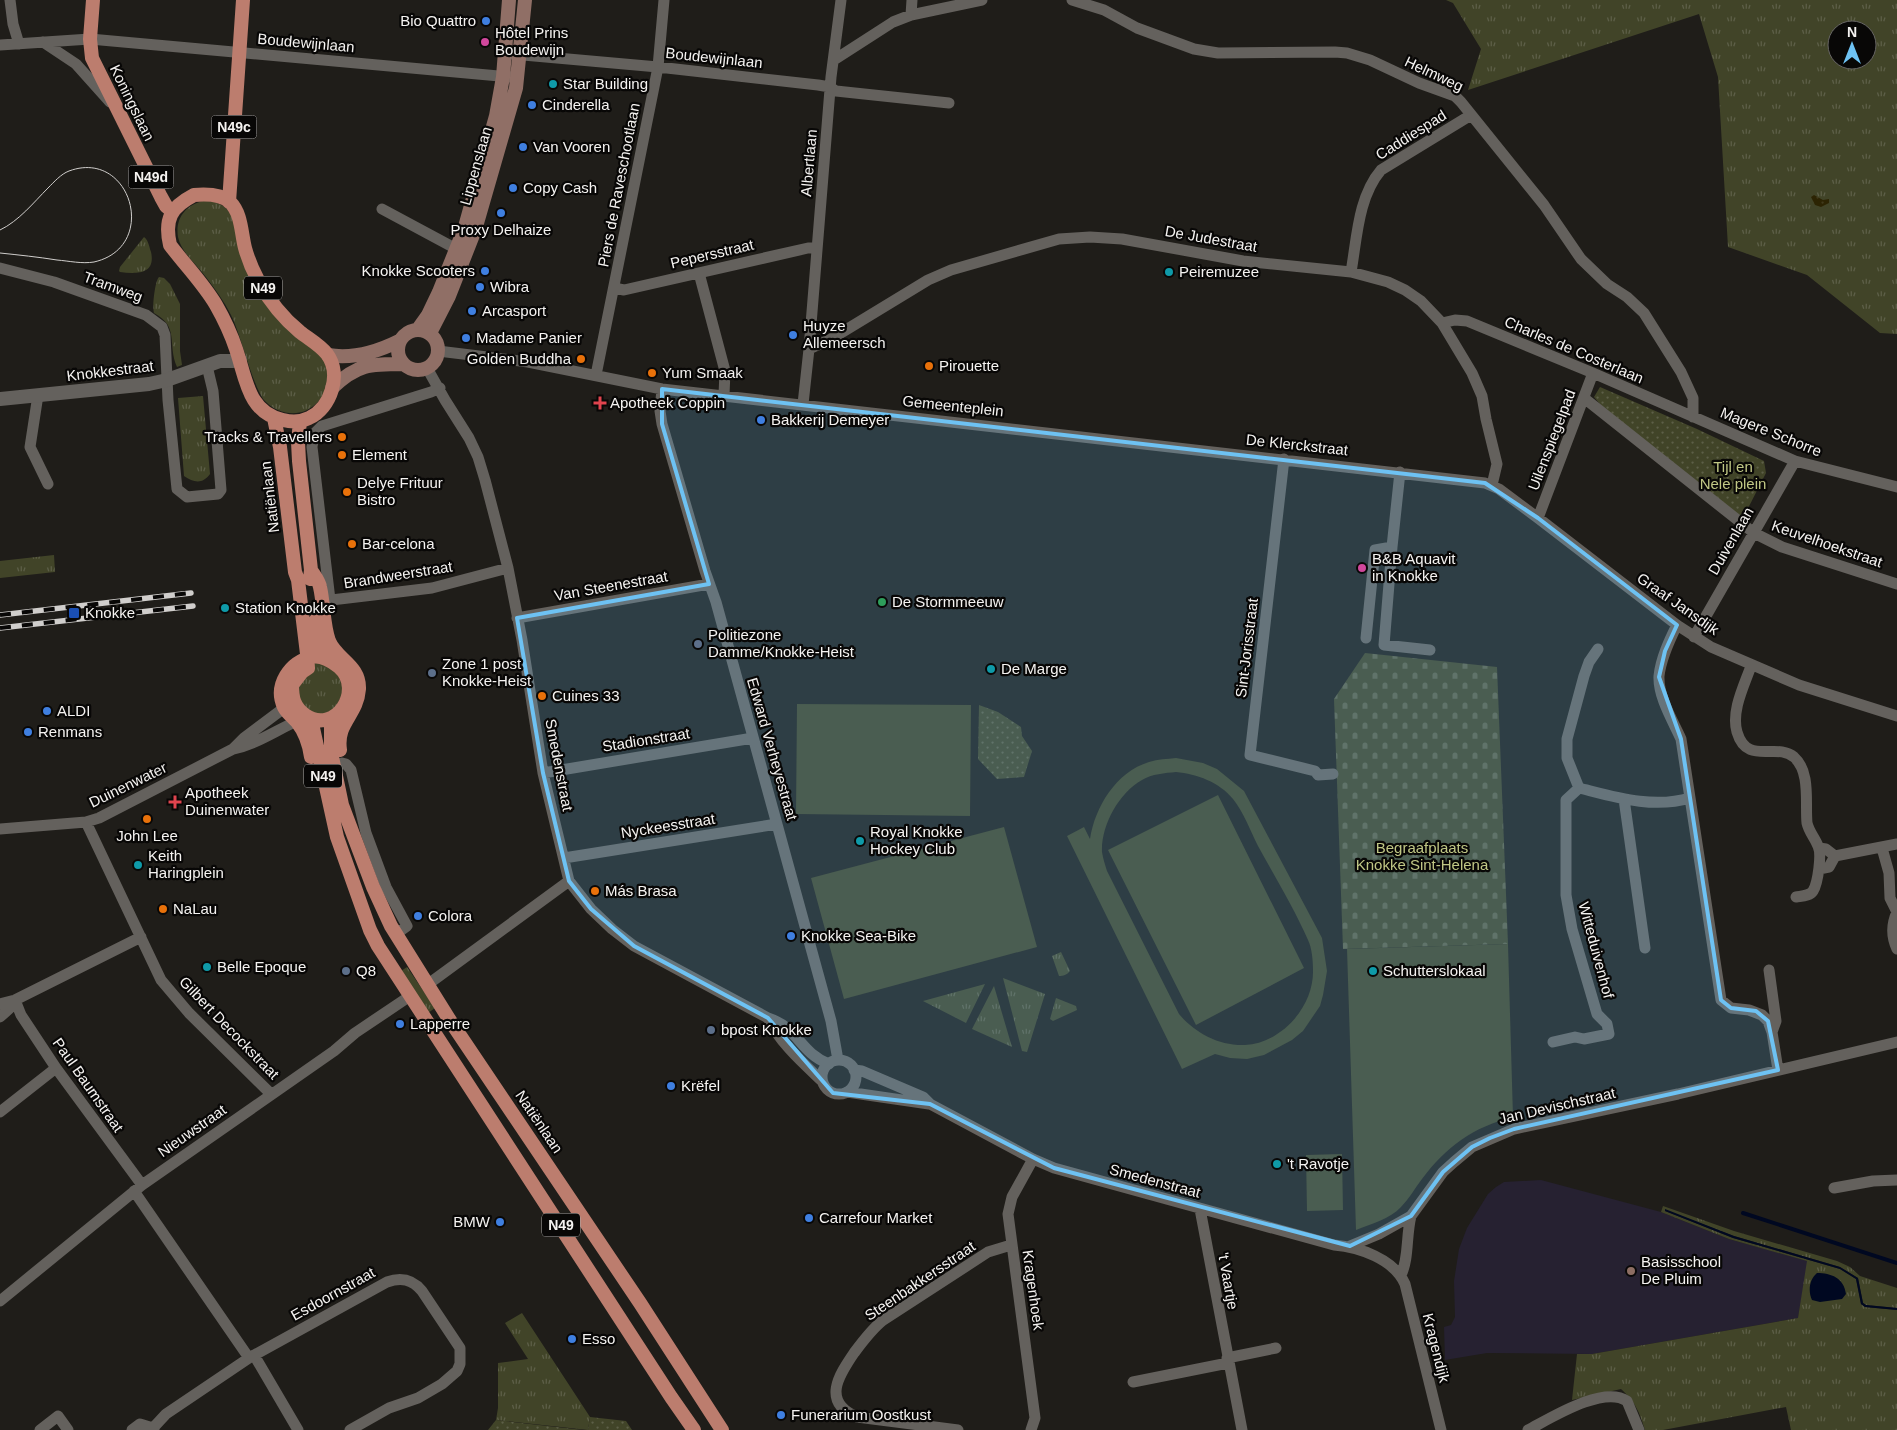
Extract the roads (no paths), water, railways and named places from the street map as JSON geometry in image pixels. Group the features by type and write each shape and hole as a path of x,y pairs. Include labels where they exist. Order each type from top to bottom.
{"main road":[{"name":"Koningslaan","path":"93,0 90,39 92,58 116,110 161,197 166,206 172,211"},
{"name":"N49c","path":"230,202 238,52 243,0"},
{"name":"Lippenslaan","path":"424,331 449,296 465,228 496,116 503,77 509,0"},
{"name":"Lippenslaan","path":"460,252 475,230 518,78 525,0"},
{"path":"230,202 222,197 194,195 180,203 172,211 168,224 168,233 170,244 216,304 233,341 252,398 261,411 274,418 287,421 300,421 309,418 328,401 332,388 332,366 328,355 363,354 399,342"},
{"name":"N49","path":"230,202 238,214 250,264 267,296 292,324 328,355"},
{"path":"424,331 437,341 437,358 427,368 414,370 403,364 398,357 397,349 399,342 406,333 424,331"},
{"path":"332,388 356,369 379,364 403,364"},
{"name":"Natiënlaan","path":"274,418 280,447 295,572 298,580 308,658"},
{"name":"N49","path":"300,421 299,461 312,570 310,580 320,647 324,658"},
{"name":"N49","path":"312,570 326,600 330,643 354,669 358,677 358,699 339,734 342,763"},
{"name":"Natiënlaan","path":"284,708 281,696 284,679 294,665 299,653 292,594 295,572"},
{"path":"284,708 305,719 323,721 331,719 345,705 349,697 349,688 344,672 324,658 315,656 301,660 294,665"},
{"name":"N49","path":"308,658 308,668 296,678 292,685 293,701 305,719 336,832 370,930 410,996 694,1430"},
{"name":"Natiënlaan","path":"331,719 331,752 342,805 373,887 396,934 427,984 640,1303 722,1430"},
{"name":"Natiënlaan","path":"342,763 350,822"}],"street":[{"path":"10,0 13,24 19,44"},
{"name":"Piers de Raveschootlaan","path":"596,375 658,67 664,0"},
{"name":"Albertlaan","path":"809,350 830,87 841,0"},
{"path":"910,15 912,0"},
{"path":"834,60 893,22 910,15 982,0"},
{"name":"Helmweg","path":"1072,0 1104,10 1137,28 1194,50 1218,53 1335,52 1370,60 1419,83 1455,96 1544,205 1581,259 1607,284 1644,313 1680,372 1693,398 1695,408 1693,417"},
{"name":"Boudewijnlaan","path":"0,45 90,39 518,78"},
{"path":"43,42 76,64 116,110"},
{"name":"Boudewijnlaan","path":"504,53 658,67 830,87 836,91 949,103"},
{"name":"Caddiespad","path":"1351,272 1364,199 1374,178 1381,170 1471,115"},
{"path":"382,209 460,252"},
{"name":"De Judestraat","path":"809,350 831,339 928,280 951,270 1059,239 1090,236 1122,239 1243,261 1351,272 1372,276 1405,290 1421,301 1442,323 1472,373 1482,396 1497,464 1492,485"},
{"name":"Pepersstraat","path":"614,288 624,290 808,248 816,248"},
{"name":"Tramweg","path":"0,268 54,282 146,315 162,327 165,335 167,380 177,489 186,497 218,494 222,490 214,392 214,363"},
{"path":"699,272 725,371 724,395"},
{"name":"Charles de Costerlaan","path":"1442,323 1456,320 1466,321 1593,373 1693,417"},
{"path":"214,363 233,341"},
{"path":"803,404 809,350"},
{"name":"Gemeenteplein","path":"438,351 503,358 662,389 1099,437"},
{"name":"Knokkestraat","path":"0,398 115,388 167,380 214,363 240,360"},
{"name":"Smedenstraat","path":"427,368 469,438 478,457 508,568 543,773 569,881 591,909 634,946 768,1018 781,1022 789,1028 816,1059 833,1062"},
{"name":"Uilenspiegelpad","path":"1538,518 1593,373"},
{"path":"326,600 312,447 314,434 322,426 440,388"},
{"name":"Edward Verheyestraat","path":"662,389 660,411 662,424 716,602 831,1021 833,1062"},
{"path":"38,395 30,447 48,484"},
{"name":"Keuvelhoekstraat","path":"1584,398 1754,533 1782,547 1897,584"},
{"name":"Magere Schorre","path":"1693,417 1795,461 1897,487"},
{"name":"De Klerckstraat","path":"1099,437 1400,472 1492,485"},
{"name":"Sint-Jorisstraat","path":"1284,459 1250,755 1315,771 1318,775 1333,774"},
{"name":"Duivenlaan","path":"1694,637 1795,461"},
{"path":"1400,472 1384,645 1430,650"},
{"name":"Graaf Jansdijk","path":"1492,485 1694,637 1751,666 1805,688 1897,716"},
{"path":"1366,638 1375,550 1392,547"},
{"name":"Brandweerstraat","path":"326,600 432,588 508,568"},
{"name":"Van Steenestraat","path":"517,618 709,584"},
{"path":"1677,625 1664,651 1659,677 1664,698 1681,739 1721,1000 1731,1008 1749,1010 1762,1015 1768,1021 1772,1032 1778,1070"},
{"path":"1598,649 1589,662 1584,676 1567,739 1568,758 1579,788 1624,799 1652,803 1690,798"},
{"path":"1751,666 1735,713 1737,731 1743,744 1751,750 1781,752 1791,755 1798,761 1806,787 1808,826 1819,848 1820,870 1814,890 1810,894 1796,897"},
{"name":"Duinenwater","path":"0,829 86,822 99,818 233,749 244,738 284,708"},
{"name":"Duinenwater","path":"233,749 250,746 305,719"},
{"name":"Stadionstraat","path":"543,773 753,738"},
{"path":"342,763 346,764 351,770 366,833 386,887 407,926 396,934"},
{"name":"Witteduivenhof","path":"1553,1042 1575,1037 1584,1039 1609,1034 1607,1024 1597,1014 1572,929 1566,895 1566,800 1579,788"},
{"path":"1624,799 1646,948"},
{"name":"Gilbert Decockstraat","path":"86,822 161,980 189,1013 272,1094"},
{"name":"Nyckeesstraat","path":"564,858 777,824"},
{"path":"1819,848 1826,849 1835,856 1897,844"},
{"path":"1882,848 1888,868 1890,898 1897,912 1892,923 1892,931 1897,949"},
{"path":"1820,870 1829,867 1835,856"},
{"path":"427,984 569,881"},
{"path":"0,1004 15,1000 140,937"},
{"path":"1769,970 1776,1021 1772,1032"},
{"name":"Nieuwstraat","path":"0,1301 138,1188 410,996"},
{"path":"0,1017 15,1000"},
{"name":"Paul Baumstraat","path":"15,1000 21,1015 138,1188"},
{"name":"Smedenstraat","path":"768,1018 773,1028 784,1041 822,1081"},
{"name":"Jan Devischstraat","path":"1350,1246 1379,1234 1411,1216 1439,1178 1454,1162 1472,1147 1514,1129 1678,1094 1897,1042"},
{"path":"833,1062 848,1063 854,1070 855,1080 847,1092 834,1093 826,1088 822,1081 823,1071 833,1062"},
{"path":"0,1112 56,1068"},
{"name":"Smedenstraat","path":"854,1070 862,1071 922,1097 930,1104 1033,1159 1082,1176 1200,1209 1334,1245 1350,1246 1381,1260 1401,1275"},
{"name":"Smedenstraat","path":"847,1092 930,1104"},
{"name":"Kragenhoek","path":"1031,1430 1035,1418 1012,1245 1009,1205 1033,1159"},
{"path":"1834,1188 1872,1181 1897,1180"},
{"path":"138,1188 252,1357 298,1430"},
{"name":"'t Vaartje","path":"1200,1209 1242,1430"},
{"path":"1401,1275 1406,1266 1407,1238 1411,1216"},
{"name":"Steenbakkersstraat","path":"958,1430 857,1417 847,1412 840,1403 836,1391 837,1380 868,1334 882,1321 988,1252 1012,1245"},
{"name":"Kragendijk","path":"1401,1275 1405,1284 1441,1430"},
{"name":"Esdoornstraat","path":"154,1429 166,1414 252,1357 387,1282 403,1279 417,1285 460,1348 460,1364 457,1371 442,1384 418,1398 389,1408 350,1430"},
{"path":"1133,1382 1276,1348"},
{"path":"1528,1430 1587,1401 1615,1396 1627,1401 1639,1430"},
{"path":"40,1430 58,1416 68,1430"},
{"path":"132,1430 140,1424 154,1429"}],"water":[{"path":"1665,1209 1734,1236 1840,1267 1858,1278 1863,1303 1866,1305 1897,1308 1897,1310 1865,1307 1861,1304 1856,1279 1840,1269 1733,1238 1665,1211"},
{"path":"1817,1273 1832,1275 1840,1280 1846,1294 1842,1299 1820,1302 1812,1300 1810,1286 1812,1279"}],"waterway":[{"path":"1743,1213 1897,1263"}],"tram line":[{"path":"0,230 20,216 58,178 69,171 91,168 108,173 122,186 130,202 131,221 127,238 114,253 94,262 85,263 0,253"}],"railway":[{"path":"0,615 191,593"},
{"path":"0,628 193,606"}],"place":[{"name":"Bio Quattro","path":"486,21"},
{"name":"Hôtel Prins Boudewijn","path":"485,42"},
{"name":"Star Building","path":"553,84"},
{"name":"Cinderella","path":"532,105"},
{"name":"Van Vooren","path":"523,147"},
{"name":"Copy Cash","path":"513,188"},
{"name":"Proxy Delhaize","path":"501,213"},
{"name":"Knokke Scooters","path":"485,271"},
{"name":"Peiremuzee","path":"1169,272"},
{"name":"Wibra","path":"480,287"},
{"name":"Arcasport","path":"472,311"},
{"name":"Huyze Allemeersch","path":"793,335"},
{"name":"Madame Panier","path":"466,338"},
{"name":"Golden Buddha","path":"581,359"},
{"name":"Pirouette","path":"929,366"},
{"name":"Yum Smaak","path":"652,373"},
{"name":"Apotheek Coppin","path":"600,403"},
{"name":"Bakkerij Demeyer","path":"761,420"},
{"name":"Tracks & Travellers","path":"342,437"},
{"name":"Element","path":"342,455"},
{"name":"Delye Frituur Bistro","path":"347,492"},
{"name":"Bar-celona","path":"352,544"},
{"name":"B&B Aquavit in Knokke","path":"1362,568"},
{"name":"De Stormmeeuw","path":"882,602"},
{"name":"Station Knokke","path":"225,608"},
{"name":"Knokke","path":"74,613"},
{"name":"Politiezone Damme/Knokke-Heist","path":"698,644"},
{"name":"De Marge","path":"991,669"},
{"name":"Zone 1 post Knokke-Heist","path":"432,673"},
{"name":"Cuines 33","path":"542,696"},
{"name":"ALDI","path":"47,711"},
{"name":"Renmans","path":"28,732"},
{"name":"Apotheek Duinenwater","path":"175,802"},
{"name":"John Lee","path":"147,819"},
{"name":"Royal Knokke Hockey Club","path":"860,841"},
{"name":"Keith Haringplein","path":"138,865"},
{"name":"Más Brasa","path":"595,891"},
{"name":"NaLau","path":"163,909"},
{"name":"Colora","path":"418,916"},
{"name":"Knokke Sea-Bike","path":"791,936"},
{"name":"Belle Epoque","path":"207,967"},
{"name":"Q8","path":"346,971"},
{"name":"Schutterslokaal","path":"1373,971"},
{"name":"Lapperre","path":"400,1024"},
{"name":"bpost Knokke","path":"711,1030"},
{"name":"Krëfel","path":"671,1086"},
{"name":"'t Ravotje","path":"1277,1164"},
{"name":"Carrefour Market","path":"809,1218"},
{"name":"BMW","path":"500,1222"},
{"name":"Basisschool De Pluim","path":"1631,1271"},
{"name":"Esso","path":"572,1339"},
{"name":"Funerarium Oostkust","path":"781,1415"}],"park label":[{"name":"Tijl en Nele plein","path":"1733,476"},
{"name":"Begraafplaats Knokke Sint-Helena","path":"1422,856"}]}
